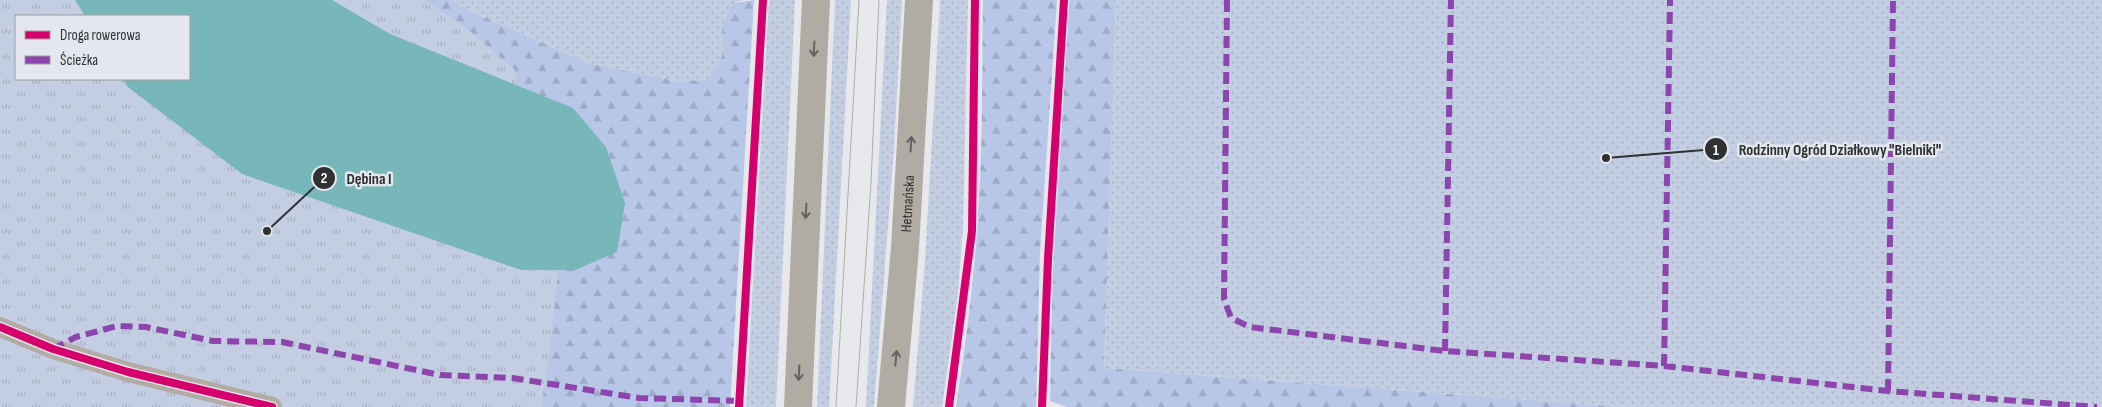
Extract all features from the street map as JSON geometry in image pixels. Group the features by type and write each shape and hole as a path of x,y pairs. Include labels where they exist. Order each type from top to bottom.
{"main road":[{"path":"798,407 816,0"},
{"name":"Hetmańska","path":"892,407 905,248 919,0"}],"lane":[{"path":"0,327 52,349 109,366 272,407"}],"green space":[{"path":"0,0 15,15 15,80 242,174 390,34 332,0 453,0 466,9 588,63 680,82 709,79 723,54 722,26 733,3 754,0 730,407 0,407"},
{"path":"0,0 425,0 465,27 515,70 538,269 558,273 549,359 541,407 0,407"},
{"path":"453,0 743,0 733,3 722,26 723,54 709,79 680,82 588,63 466,9"},
{"path":"769,0 795,0 776,407 746,407"},
{"path":"835,0 851,0 829,407 817,407"},
{"path":"887,0 902,0 894,148 874,407 866,407"},
{"path":"940,0 968,0 963,227 958,294 942,407 913,407 925,261"},
{"path":"983,0 1057,0 1040,252 1036,407 956,407 971,296 979,200"},
{"path":"1069,0 1116,0 1104,368 1622,407 1067,407 1050,401 1053,252"},
{"path":"1116,0 2102,0 2102,407 1622,407 1104,368"}],"shaded area":[{"path":"75,0 332,0 390,34 573,108 606,147 625,203 617,252 575,270 521,270 242,174 128,87 124,80 190,80 190,15 84,15"}],"tram line":[{"path":"836,407 859,0"},
{"path":"856,407 871,182 879,0"}],"marked path":[{"path":"1227,0 1224,299 1231,318 1250,327 1445,351 1664,366 1888,391 2097,407"},
{"path":"1445,351 1451,0"},
{"path":"1664,366 1670,0"},
{"path":"1888,391 1893,0"},
{"path":"53,349 76,337 117,326 146,327 213,341 282,342 440,375 513,378 639,398 739,401"}],"cycle path":[{"path":"739,407 763,0"},
{"path":"949,407 972,231 975,0"},
{"path":"1042,407 1048,259 1064,0"},
{"path":"0,327 53,349 128,372 272,407"}],"place":[{"name":"Rodzinny Ogród Działkowy \"Bielniki\"","path":"1606,158"},
{"name":"Dębina I","path":"267,231"}]}
